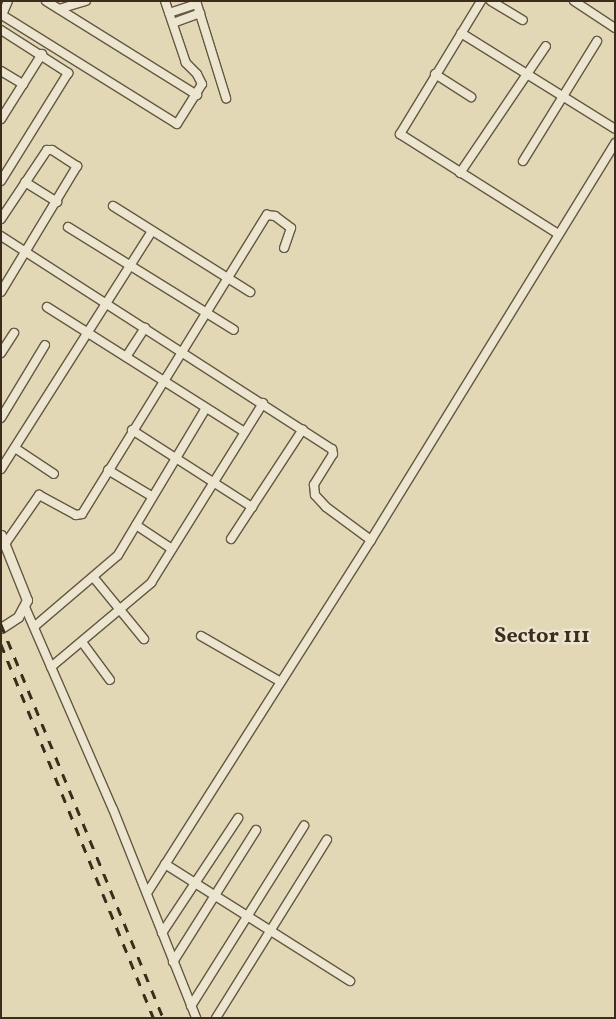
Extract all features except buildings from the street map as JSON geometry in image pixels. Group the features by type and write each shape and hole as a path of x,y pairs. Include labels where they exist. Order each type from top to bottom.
{"street":[{"path":"8,1 2,15 175,124 180,123 197,95 201,80 186,63 165,1"},
{"path":"46,1 63,6 197,95"},
{"path":"63,6 86,1"},
{"path":"481,1 400,134 558,234"},
{"path":"491,1 523,20"},
{"path":"574,1 615,28"},
{"path":"170,14 197,2 226,98"},
{"path":"173,23 200,13"},
{"path":"1,30 42,54 68,73 1,181"},
{"path":"461,33 564,95 615,129"},
{"path":"524,161 597,41"},
{"path":"460,173 546,46"},
{"path":"1,119 42,54"},
{"path":"1,71 23,84"},
{"path":"435,74 471,97"},
{"path":"147,893 371,540 615,143"},
{"path":"1,218 49,149 75,164 76,170 1,292"},
{"path":"26,182 57,202"},
{"path":"113,206 250,292"},
{"path":"5,544 37,496 45,496 79,515 267,215 275,216 291,228 284,248"},
{"path":"68,227 129,267 234,330"},
{"path":"13,459 86,332 152,231"},
{"path":"1,236 303,429 333,452 314,485 315,495 326,508 371,540"},
{"path":"47,307 245,432"},
{"path":"126,357 145,328"},
{"path":"1,353 14,333"},
{"path":"1,418 46,345"},
{"path":"51,666 148,586 263,403"},
{"path":"35,626 94,578 118,555 206,408"},
{"path":"231,539 303,429"},
{"path":"132,430 213,480 252,507"},
{"path":"1,469 20,446"},
{"path":"20,446 54,474"},
{"path":"108,470 153,497"},
{"path":"136,525 172,549"},
{"path":"1,535 27,600 25,607 18,617 1,628"},
{"path":"94,578 144,639"},
{"path":"25,607 35,626 147,893 196,1018"},
{"path":"200,636 281,682"},
{"path":"82,642 110,680"},
{"path":"162,933 238,818"},
{"path":"191,1006 304,826"},
{"path":"173,962 256,830"},
{"path":"216,1018 327,840"},
{"path":"165,864 350,981"}],"railway":[{"path":"1,624 163,1018"},
{"path":"1,644 154,1018"}],"district":[{"name":"Sector 111","path":"542,637"}]}
